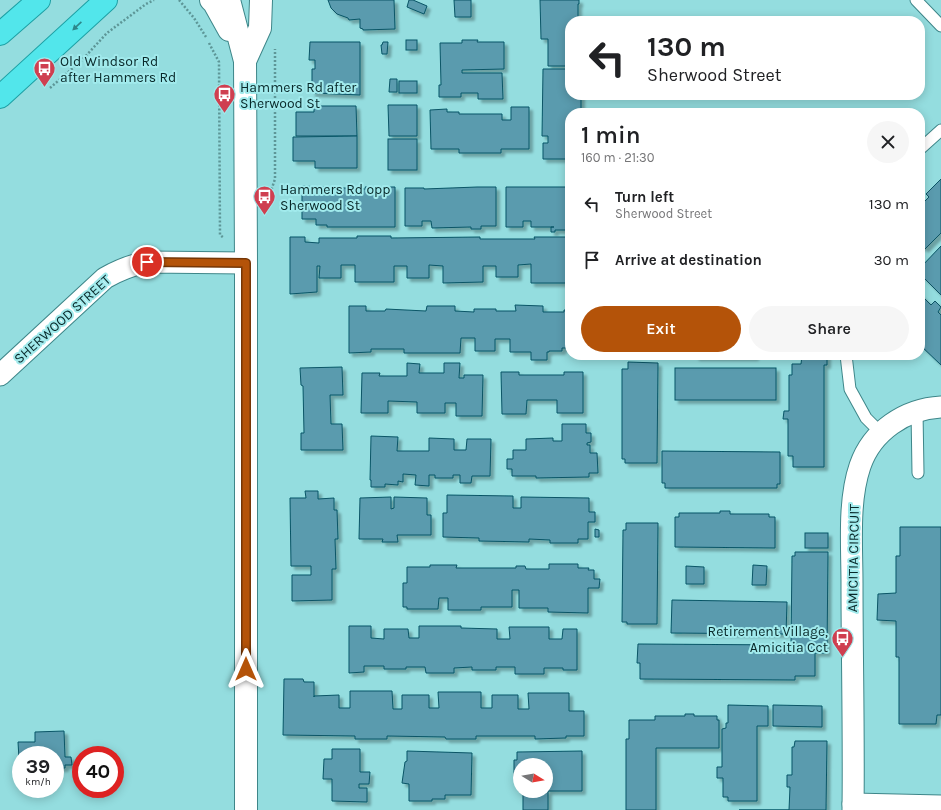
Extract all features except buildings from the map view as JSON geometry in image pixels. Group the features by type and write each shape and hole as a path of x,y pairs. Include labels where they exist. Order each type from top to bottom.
{"highway":[{"path":"0,34 39,0"},
{"path":"0,97 106,0"}],"street":[{"path":"211,0 245,61"},
{"path":"229,0 245,61"},
{"path":"246,810 245,61 248,14 247,0"},
{"path":"245,61 260,28 260,0"},
{"name":"SHERWOOD STREET","path":"0,375 105,278 120,270 147,262 246,263"},
{"name":"AMICITIA CIRCUIT","path":"941,408 917,411 903,417 886,428 869,447 860,465 855,486 853,509 852,635 853,807 941,806"}],"lane":[{"path":"916,0 941,26"},
{"path":"925,144 941,130"},
{"path":"847,360 850,389 866,418 881,433"},
{"path":"917,411 918,473"}],"path":[{"path":"50,88 82,60 107,33 146,4 154,0"},
{"path":"179,0 194,18 219,62 220,235"},
{"path":"275,43 275,179"}],"place":[{"name":"Old Windsor Rd after Hammers Rd","path":"44,88"},
{"name":"Hammers Rd after Sherwood St","path":"225,114"},
{"name":"Hammers Rd opp Sherwood St","path":"265,216"},
{"name":"Retirement Village, Amicitia Cct","path":"843,658"}],"route":[{"path":"147,262 246,263 246,669"}]}
